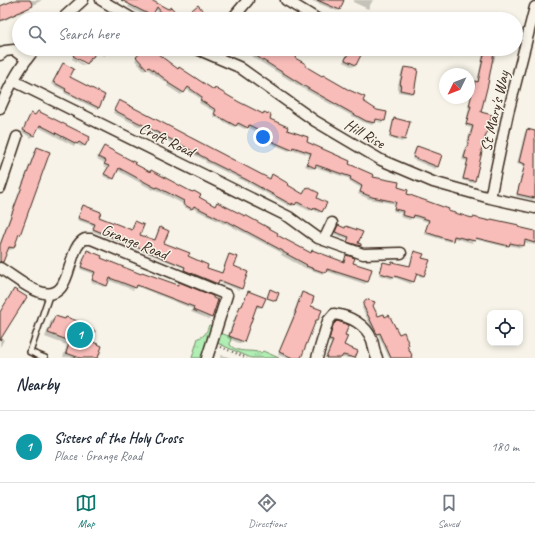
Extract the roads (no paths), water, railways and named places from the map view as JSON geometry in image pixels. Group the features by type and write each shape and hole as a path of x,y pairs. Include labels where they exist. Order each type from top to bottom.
{"street":[{"path":"70,12 83,0"},
{"path":"101,0 121,12"},
{"path":"238,12 248,0"},
{"path":"286,0 306,12"},
{"name":"St Mary's Way","path":"523,54 535,7"},
{"path":"0,55 5,51 12,50"},
{"path":"22,56 26,59"},
{"path":"0,108 3,94 14,81 29,56"},
{"name":"Hill Rise","path":"219,56 239,67 315,122 381,160 433,182 490,198 535,208"},
{"name":"St Mary's Way","path":"490,198 508,113 523,56"},
{"name":"Croft Road","path":"14,81 282,213 318,238 363,254 401,253"},
{"path":"1,181 17,137"},
{"path":"324,240 332,223"},
{"name":"Grange Road","path":"50,293 58,290 64,283 76,250 80,244 85,239 91,238 97,240 227,295 207,358"},
{"path":"0,270 41,293 50,293"},
{"path":"317,358 328,321 334,314 345,315 360,324 371,338 377,358"}],"lane":[{"path":"45,358 30,352 50,293"}],"place":[{"name":"Sisters of the Holy Cross","path":"80,335"}]}
